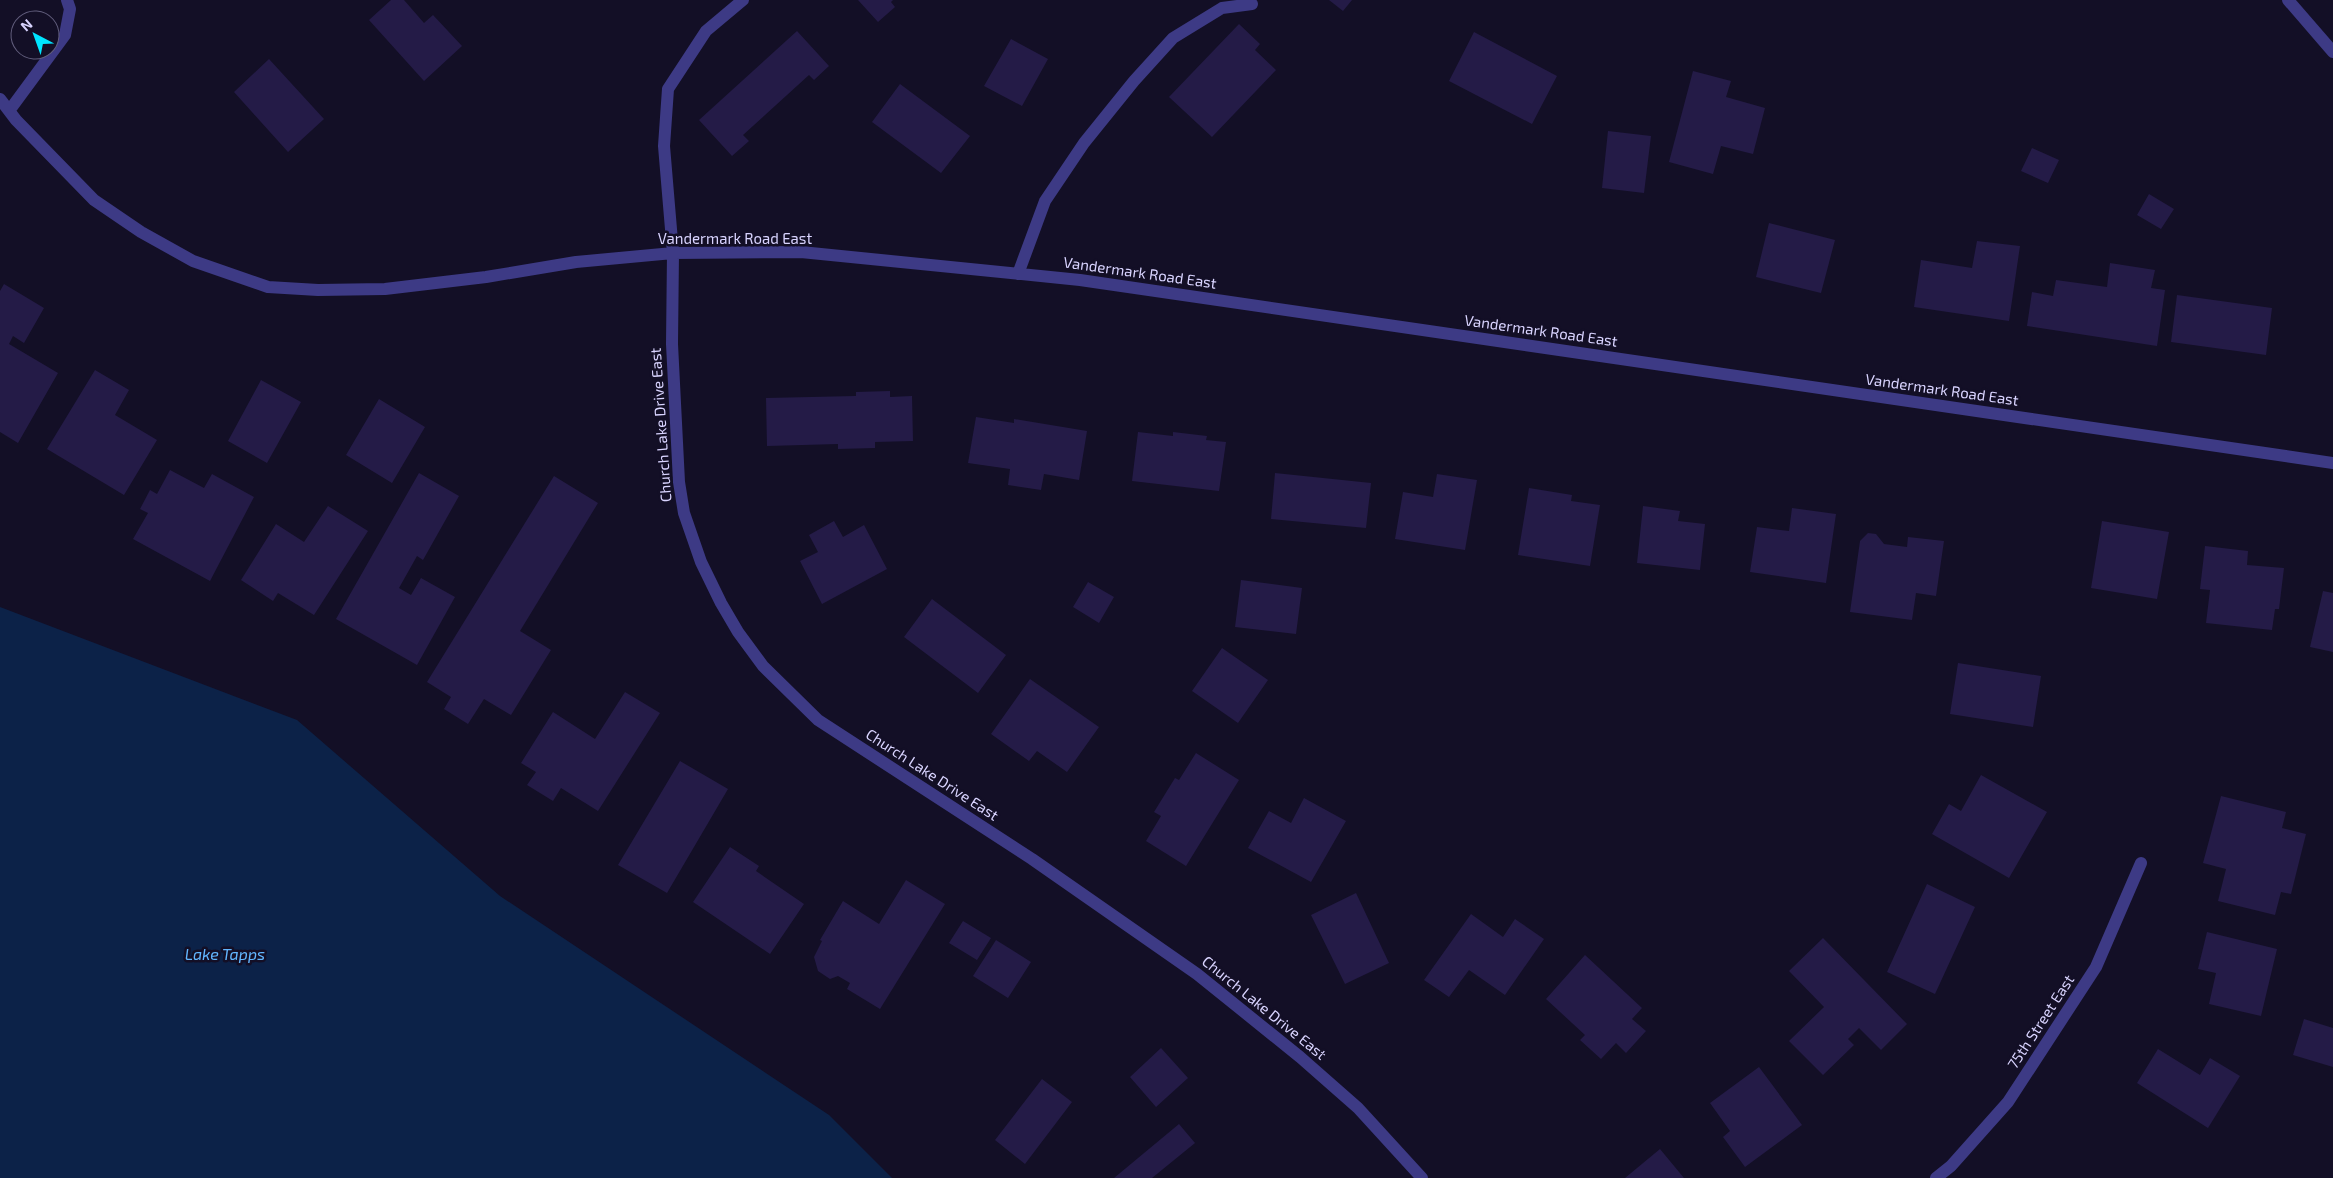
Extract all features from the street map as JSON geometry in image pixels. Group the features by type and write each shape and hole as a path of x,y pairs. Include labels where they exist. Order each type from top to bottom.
{"street":[{"path":"9,111 65,35 70,9 68,0"},
{"name":"Church Lake Drive East","path":"743,0 706,31 668,89 664,146 673,253 672,344 679,482 684,513 701,562 721,604 738,632 763,666 818,720 1032,859 1197,974 1300,1057 1358,1108 1422,1178"},
{"path":"2288,0 2333,52"},
{"path":"1018,274 1045,201 1084,144 1134,81 1173,38 1222,8 1252,4"},
{"name":"Vandermark Road East","path":"0,99 9,111 94,200 141,232 193,261 268,286 318,290 385,289 576,262 673,253 801,252 1090,281 2333,463"},
{"name":"75th Street East","path":"1936,1178 1951,1166 2008,1102 2096,967 2141,863"}],"water":[{"name":"Lake Tapps","path":"0,607 297,720 500,896 829,1115 892,1178 0,1178"}],"building":[{"path":"391,0 404,0 424,23 433,15 462,46 424,81 369,20"},
{"path":"858,0 893,0 891,2 895,7 878,22"},
{"path":"1329,0 1352,0 1343,11"},
{"path":"1239,24 1260,44 1255,50 1276,70 1212,137 1169,97"},
{"path":"797,31 829,66 814,80 809,75 743,135 749,141 732,156 699,120"},
{"path":"1474,32 1557,76 1532,124 1449,81"},
{"path":"1011,39 1048,59 1022,106 984,86"},
{"path":"269,59 324,119 288,152 234,92"},
{"path":"1693,71 1731,81 1726,97 1765,108 1753,154 1721,146 1713,174 1669,162"},
{"path":"900,84 970,136 941,173 872,122"},
{"path":"1608,131 1651,136 1644,193 1602,188"},
{"path":"2032,148 2059,160 2048,183 2021,171"},
{"path":"2149,194 2174,209 2161,229 2137,215"},
{"path":"1769,223 1835,240 1821,293 1756,277"},
{"path":"1977,241 2020,246 2009,321 1914,307 1921,260 1972,268"},
{"path":"2110,263 2155,270 2151,288 2165,290 2157,346 2027,326 2032,292 2053,296 2056,280 2107,287"},
{"path":"4,284 44,308 24,343 13,336 9,344 58,373 18,443 0,432 0,291"},
{"path":"2177,295 2272,308 2266,355 2171,342"},
{"path":"95,370 129,390 115,415 157,440 124,495 47,449"},
{"path":"261,380 301,402 267,463 228,441"},
{"path":"890,391 890,397 912,396 913,441 875,442 875,448 838,449 838,444 767,446 766,398 856,396 856,392"},
{"path":"379,399 425,427 392,483 346,455"},
{"path":"976,417 1014,423 1014,419 1087,431 1079,480 1044,474 1041,490 1008,485 1010,469 968,463"},
{"path":"1138,432 1173,436 1173,432 1207,436 1206,440 1226,442 1219,491 1132,481"},
{"path":"170,470 204,488 212,474 254,497 210,581 133,539 148,513 140,509 150,490 157,494"},
{"path":"419,473 459,496 423,560 417,556 399,588 411,595 421,578 455,597 417,665 336,619"},
{"path":"1275,473 1371,483 1366,528 1271,519"},
{"path":"1437,474 1477,480 1465,550 1395,539 1403,492 1433,497"},
{"path":"554,476 598,503 520,631 551,650 511,715 484,699 468,724 444,709 451,697 427,682"},
{"path":"1529,488 1572,495 1571,501 1600,505 1590,566 1518,555"},
{"path":"328,506 368,531 314,615 278,593 273,601 241,580 276,524 304,542"},
{"path":"1643,506 1680,511 1678,521 1705,524 1700,570 1637,563"},
{"path":"1792,508 1836,514 1826,583 1750,572 1757,527 1789,531"},
{"path":"834,521 843,537 864,525 887,569 822,604 800,561 818,552 809,535"},
{"path":"2102,521 2169,532 2157,599 2091,588"},
{"path":"1868,533 1876,534 1884,544 1907,547 1908,537 1944,541 1936,596 1916,593 1912,620 1850,612 1860,541"},
{"path":"2205,546 2248,551 2247,565 2284,568 2279,609 2275,609 2272,630 2206,623 2210,590 2200,589"},
{"path":"1241,580 1302,588 1296,634 1235,627"},
{"path":"1088,582 1114,597 1099,623 1073,607"},
{"path":"2323,591 2333,593 2333,652 2310,647"},
{"path":"932,599 1006,655 978,693 904,637"},
{"path":"1222,648 1268,680 1238,723 1192,691"},
{"path":"1958,663 2041,676 2033,727 1950,714"},
{"path":"1030,679 1099,727 1067,772 1037,751 1029,761 991,734"},
{"path":"625,692 660,713 598,811 561,788 553,801 527,785 536,772 521,763 553,712 595,739"},
{"path":"1196,753 1239,780 1186,866 1146,841 1161,816 1154,812 1175,778 1179,780"},
{"path":"680,761 728,789 667,893 618,865"},
{"path":"1981,775 2047,812 2009,878 1932,834 1949,804 1961,811"},
{"path":"2221,796 2286,812 2282,828 2306,834 2291,894 2281,892 2275,915 2218,901 2226,869 2203,863"},
{"path":"1304,798 1346,821 1311,882 1248,848 1269,811 1291,823"},
{"path":"730,847 759,866 756,871 804,904 770,954 693,902"},
{"path":"906,880 945,904 880,1009 847,989 850,983 838,976 830,979 818,971 814,957 822,941 820,940 843,901 879,924"},
{"path":"1927,884 1975,907 1935,994 1887,972"},
{"path":"1356,893 1389,963 1345,984 1311,915"},
{"path":"1471,914 1503,937 1515,919 1544,939 1505,995 1469,970 1449,997 1424,980"},
{"path":"963,921 991,938 977,960 949,943"},
{"path":"2207,932 2277,949 2261,1016 2209,1004 2216,973 2198,969"},
{"path":"1823,938 1907,1024 1881,1050 1859,1028 1848,1039 1854,1045 1823,1075 1789,1041 1824,1007 1789,971"},
{"path":"996,940 1031,962 1008,998 973,976"},
{"path":"1585,955 1642,1008 1632,1019 1646,1031 1626,1053 1616,1043 1601,1059 1580,1040 1585,1035 1546,999"},
{"path":"2304,1019 2333,1028 2333,1067 2293,1055"},
{"path":"1161,1048 1188,1078 1156,1107 1130,1077"},
{"path":"2158,1049 2200,1075 2210,1058 2240,1076 2208,1128 2137,1083"},
{"path":"1759,1067 1802,1125 1745,1167 1723,1137 1730,1131 1710,1103"},
{"path":"1042,1079 1072,1102 1025,1164 995,1140"},
{"path":"1179,1124 1195,1143 1152,1178 1114,1178"},
{"path":"1660,1149 1684,1178 1625,1178"}]}
